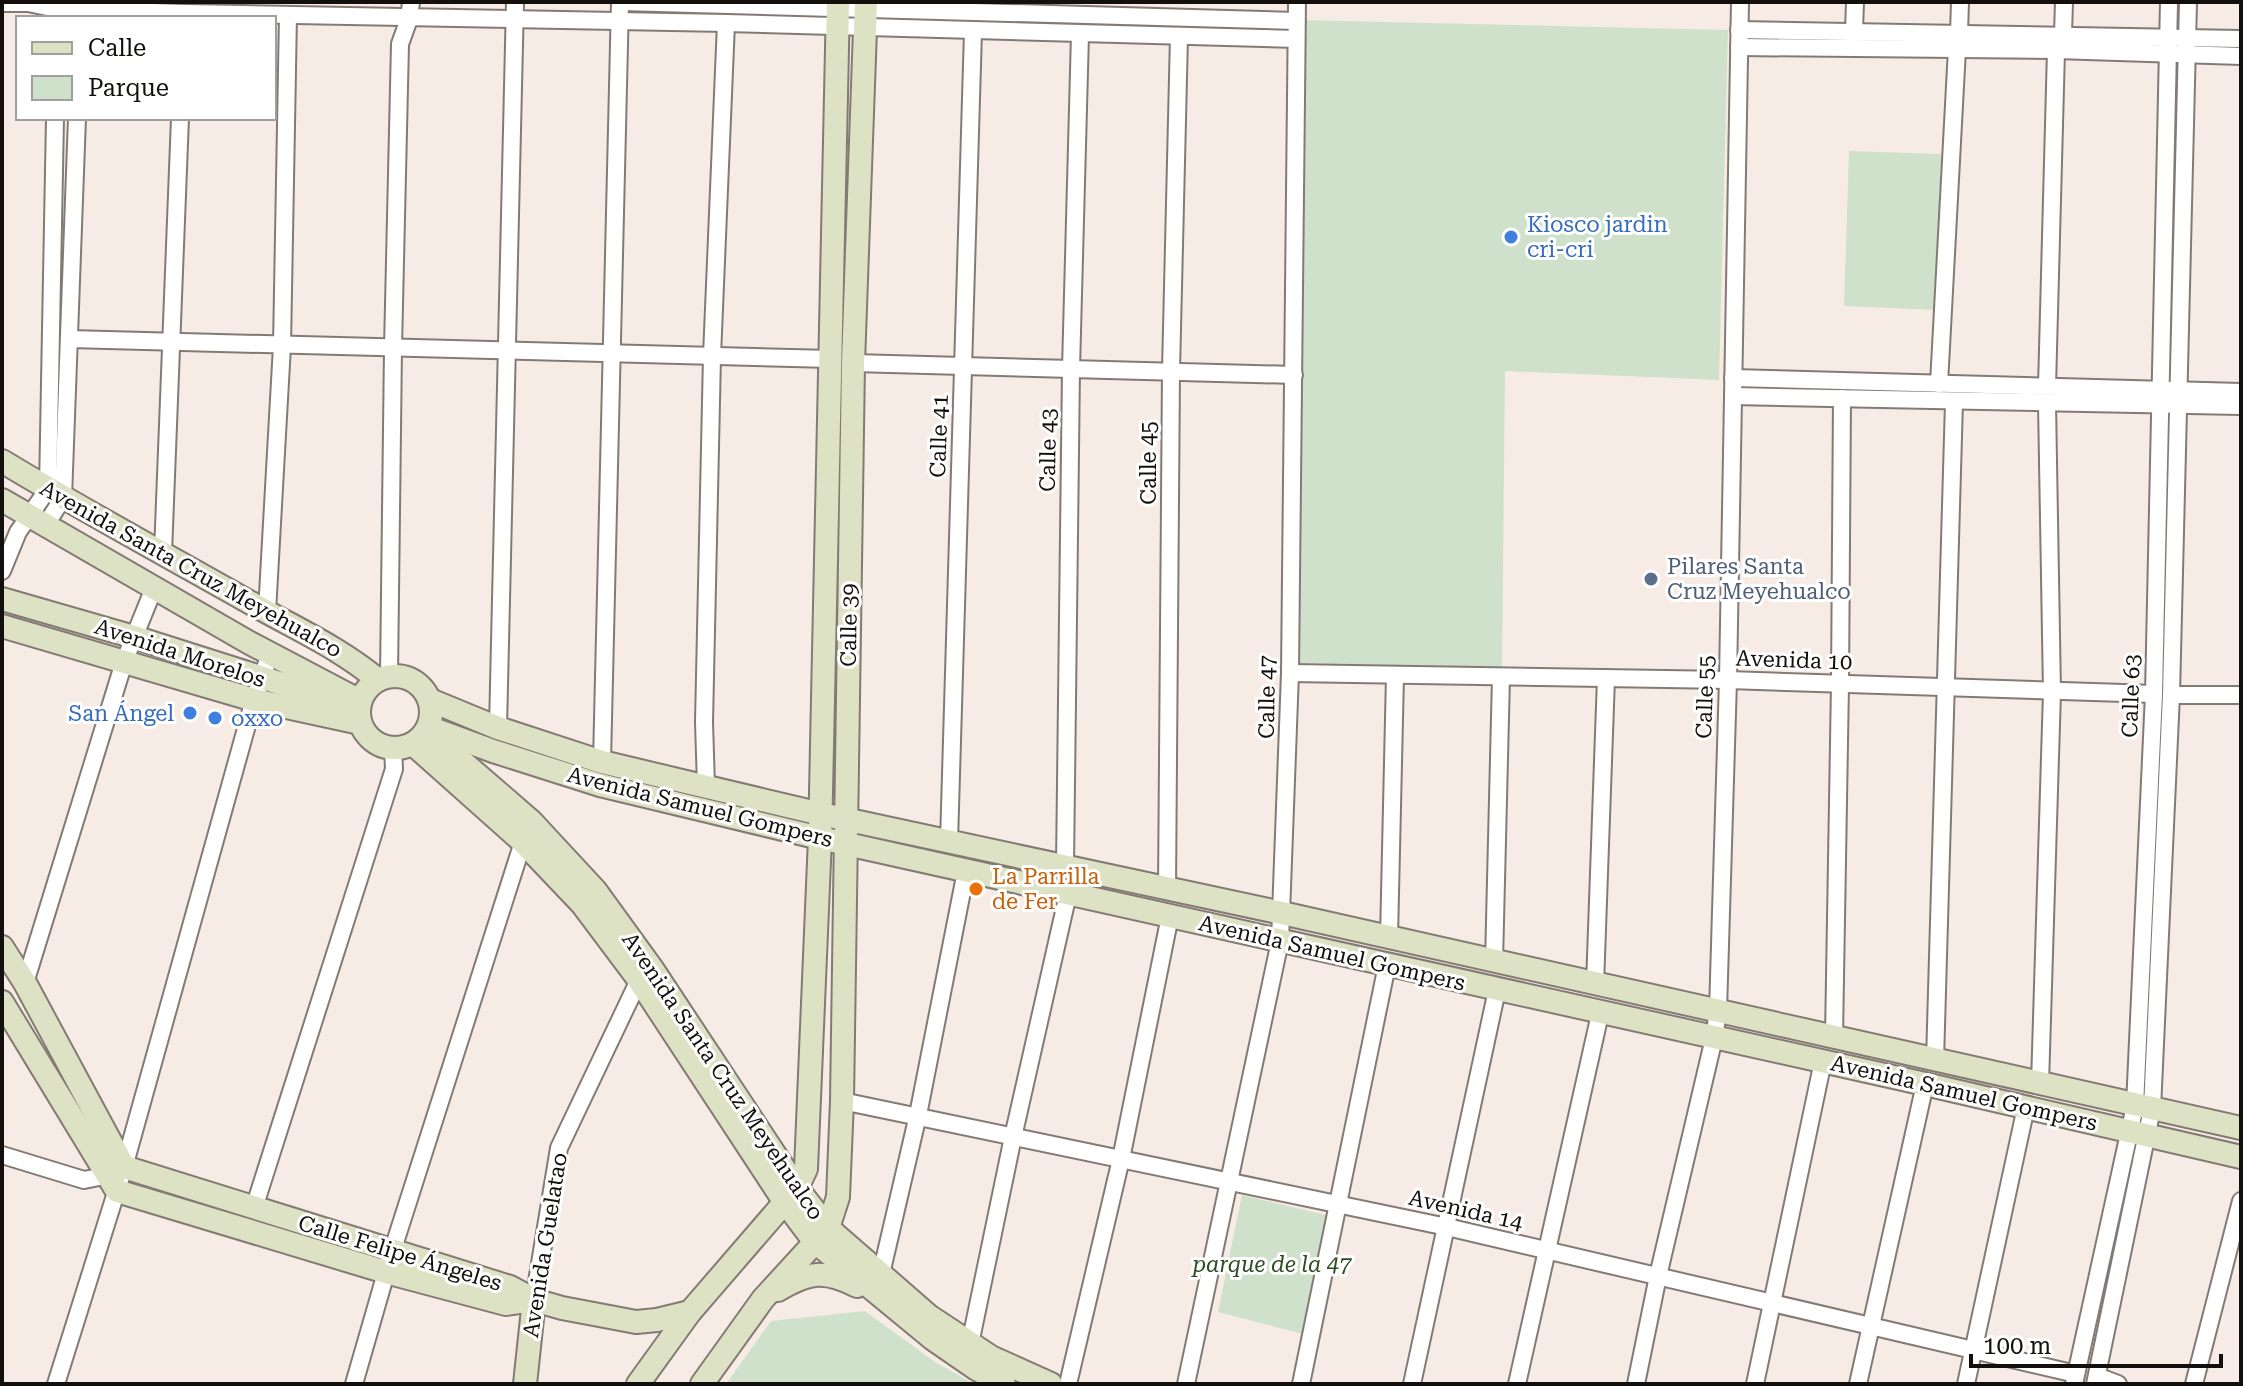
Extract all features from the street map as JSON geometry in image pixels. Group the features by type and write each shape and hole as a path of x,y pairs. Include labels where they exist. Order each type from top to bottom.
{"street":[{"path":"2,3 29,2 57,10 184,16 401,10 514,20 619,22 726,10"},
{"path":"498,728 515,2"},
{"path":"602,762 621,2 726,10 838,13 974,7 1179,10 1296,21"},
{"name":"Calle 47","path":"1186,1384 1280,941 1290,673 1297,2"},
{"name":"Calle 55","path":"1636,1384 1718,1011 1728,680 1740,2"},
{"path":"1854,31 1855,2"},
{"path":"1939,384 1960,2"},
{"path":"2040,1084 2052,692 2047,395 2064,2"},
{"name":"Calle 63","path":"2169,2 2170,397"},
{"name":"Calle 63","path":"2075,1379 2144,1107 2188,2"},
{"path":"384,678 401,10"},
{"path":"706,787 712,356 726,10"},
{"name":"Calle 39","path":"791,1195 806,1169 809,1147 821,814 838,13"},
{"path":"866,13 973,31 1296,39"},
{"name":"Calle 39","path":"821,1234 838,1197 842,1101 853,363 866,13"},
{"path":"267,612 282,346 288,15"},
{"path":"1739,30 1854,31 1958,41"},
{"name":"Calle 41","path":"949,842 973,31"},
{"name":"Calle 43","path":"1065,866 1071,369 1080,34"},
{"name":"Calle 45","path":"1167,889 1171,371 1179,36"},
{"path":"2186,46 2241,39"},
{"path":"1739,47 1958,41 2060,42 2186,46 2241,56"},
{"path":"55,120 56,493"},
{"path":"2,571 18,532 38,521 56,493 70,339 77,120"},
{"path":"163,553 180,120"},
{"path":"70,339 831,359"},
{"path":"853,363 1294,375"},
{"path":"1733,378 1939,384 2047,395 2170,397 2241,392"},
{"path":"1733,396 1954,402 2047,395"},
{"path":"2170,397 2241,406"},
{"path":"1834,1037 1842,398"},
{"path":"1935,1061 1954,402"},
{"name":"Avenida Santa Cruz Meyehualco","path":"2,461 384,678"},
{"name":"Avenida Santa Cruz Meyehualco","path":"2,500 270,654 359,711"},
{"path":"25,983 124,662 154,588"},
{"name":"Avenida Morelos","path":"2,599 134,637 257,689"},
{"name":"Avenida Morelos","path":"2,626 124,662 359,711"},
{"path":"56,1384 257,689 270,654"},
{"name":"Avenida 10","path":"1290,673 1728,680 2052,692 2241,695"},
{"path":"1389,938 1395,675"},
{"path":"254,1208 394,769 431,714 430,700 421,686 406,677 384,678 364,693 359,711 367,736 379,745 415,737"},
{"path":"1494,962 1501,677"},
{"path":"1595,985 1606,678"},
{"name":"Avenida Samuel Gompers","path":"430,700 498,728 602,762 706,787 2241,1128"},
{"name":"Avenida Santa Cruz Meyehualco","path":"415,737 582,904 821,1234 890,1304 933,1339 1004,1384"},
{"name":"Avenida Santa Cruz Meyehualco","path":"415,737 531,821 595,890 653,970 791,1195"},
{"name":"Avenida Samuel Gompers","path":"415,737 493,751 600,785 845,844 2241,1157"},
{"path":"354,1384 389,1262 523,842"},
{"path":"881,1274 918,1115 966,871"},
{"path":"970,1344 1068,894"},
{"path":"1068,1384 1121,1159 1170,916"},
{"path":"2,947 25,983 117,1177"},
{"path":"1301,1384 1387,965"},
{"name":"Avenida Guelatao","path":"525,1384 534,1300 559,1148 639,980"},
{"path":"1412,1384 1497,990"},
{"path":"2,1002 117,1177"},
{"path":"1517,1384 1600,1014"},
{"path":"1755,1384 1823,1061"},
{"path":"1858,1384 1925,1084"},
{"name":"Avenida 14","path":"842,1101 1447,1227 1975,1350 2075,1379"},
{"path":"1966,1384 2026,1107"},
{"name":"Calle 63","path":"2096,1380 2138,1133"},
{"name":"Calle Felipe Ángeles","path":"2,1155 84,1180 117,1177 254,1208 389,1262 506,1304 534,1300 636,1322 690,1312"},
{"name":"Calle Felipe Ángeles","path":"117,1177 389,1262"},
{"path":"638,1384 650,1374 690,1312 791,1195"},
{"path":"2194,1384 2241,1201"},
{"path":"702,1384 763,1299 821,1234"},
{"name":"Avenida Santa Cruz Meyehualco","path":"821,1234 881,1274 929,1316 970,1344 1051,1384"},
{"path":"763,1299 804,1277 829,1274 841,1277 890,1304"},
{"path":"2096,1380 2118,1384"}],"green space":[{"path":"1300,20 1728,30 1719,380 1505,371 1502,672 1296,668"},
{"path":"1849,151 1941,154 1936,310 1844,306"},
{"name":"parque de la 47","path":"1242,1195 1326,1215 1303,1334 1218,1312"},
{"path":"865,1311 935,1362 974,1384 726,1384 771,1321"}],"place":[{"name":"Kiosco jardin cri-cri","path":"1511,237"},
{"name":"Pilares Santa Cruz Meyehualco","path":"1651,579"},
{"name":"San Ángel","path":"190,713"},
{"name":"oxxo","path":"215,718"},
{"name":"La Parrilla de Fer","path":"976,889"}]}
